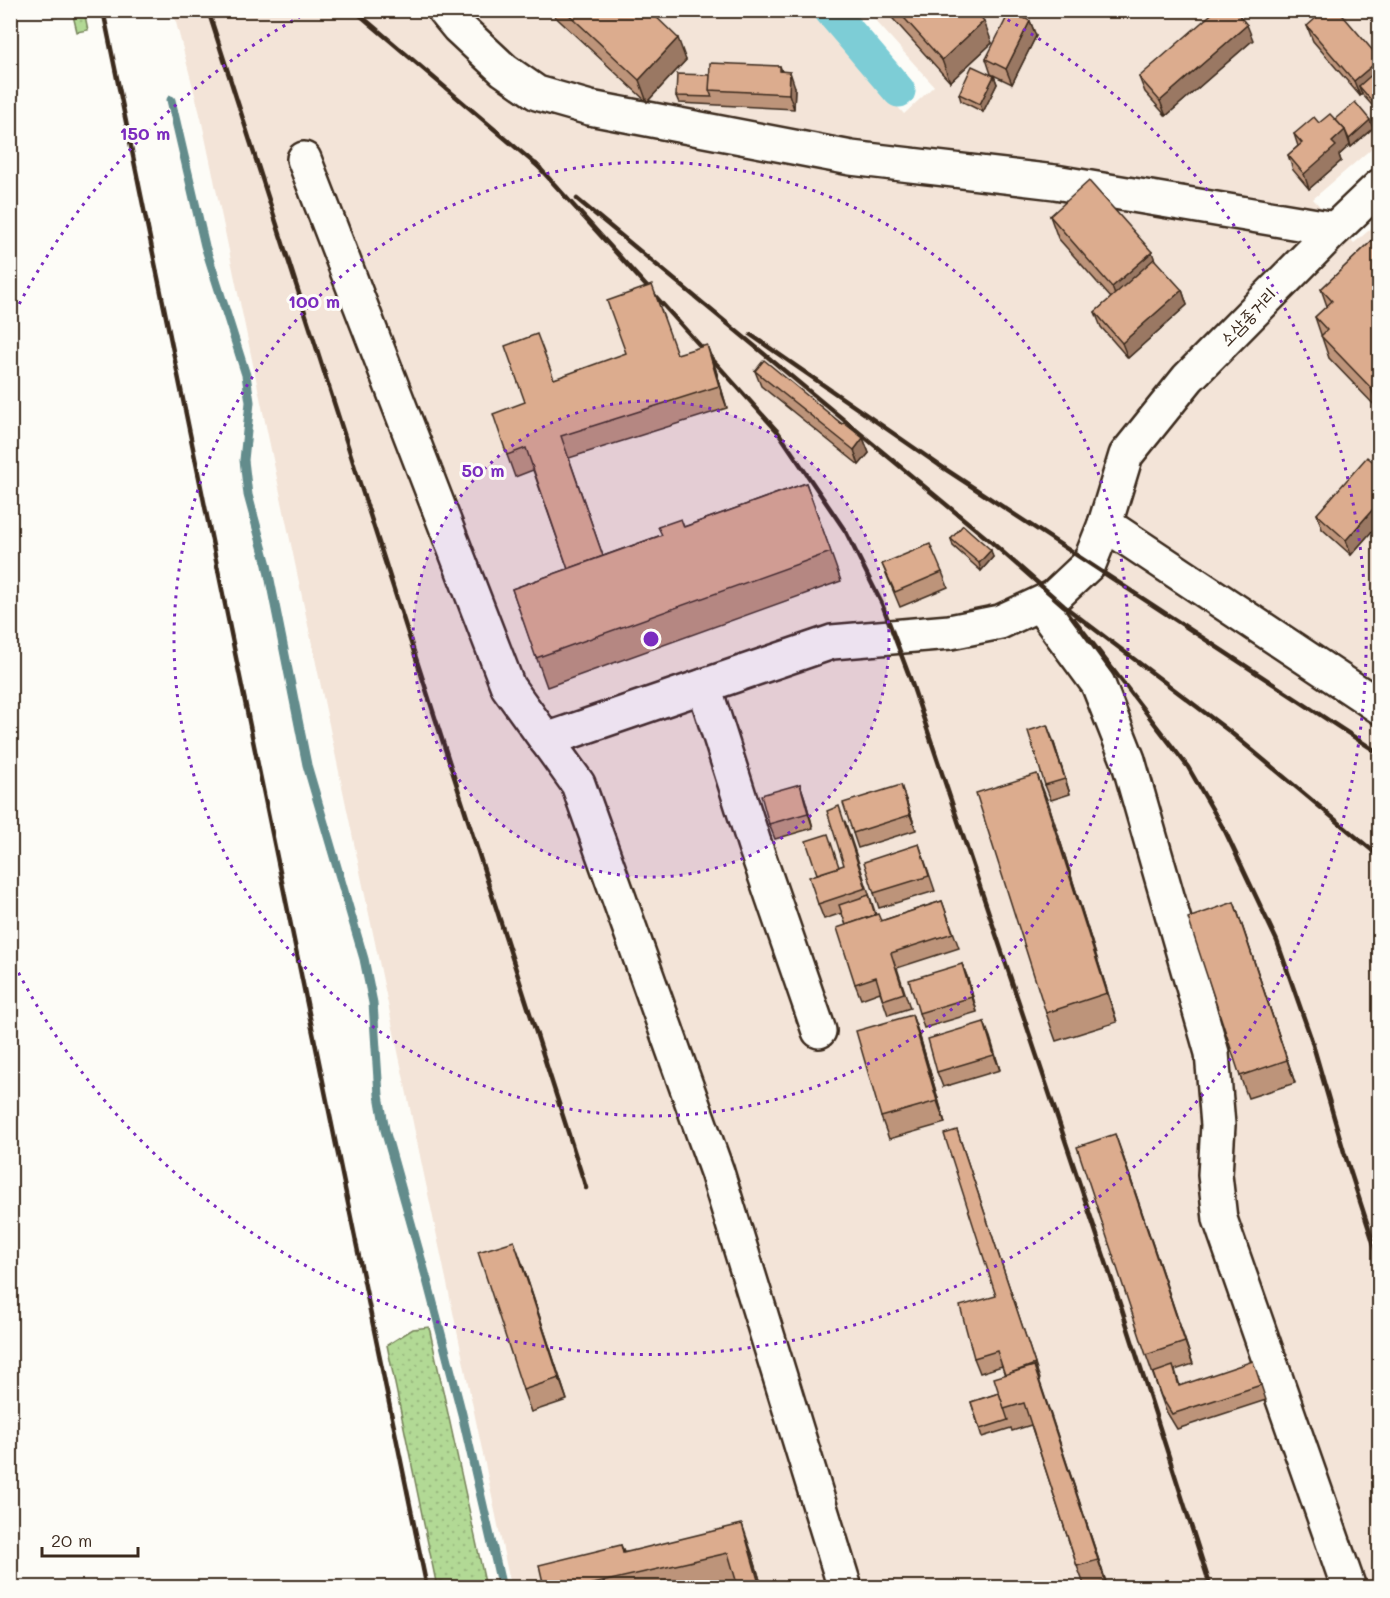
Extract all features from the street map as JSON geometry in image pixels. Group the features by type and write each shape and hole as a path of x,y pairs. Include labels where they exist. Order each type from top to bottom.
{"street":[{"path":"444,10 458,27 504,70 537,93 590,108 851,158 1054,182 1335,229"},
{"path":"304,159 508,687 578,784 713,1161 845,1587"},
{"name":"소삼종거리","path":"1105,524 1126,455 1188,378 1380,186"},
{"path":"546,740 832,642 950,632 1000,621 1054,597 1089,564 1105,524 1380,707"},
{"path":"1040,605 1098,684 1128,760 1212,1053 1218,1125 1215,1175 1220,1220 1349,1587"},
{"path":"704,686 754,843 819,1031"}],"shaded area":[{"path":"173,11 812,11 904,114 934,86 867,11 1379,11 1379,142 1313,199 1354,243 1380,221 1379,1587 511,1587 201,118"}],"green space":[{"path":"72,11 84,11 88,30 77,32"},
{"path":"429,1327 486,1587 437,1587 387,1345 413,1329"}],"building":[{"path":"564,10 649,10 678,38 639,80"},
{"path":"897,10 975,10 984,21 942,60"},
{"path":"1216,10 1235,10 1247,25 1160,101 1139,77"},
{"path":"1325,10 1338,10 1380,59 1354,81 1307,26"},
{"path":"1010,11 1030,21 1006,69 986,59"},
{"path":"710,63 780,66 780,71 790,72 789,94 709,90"},
{"path":"972,66 994,76 980,104 959,94"},
{"path":"1376,71 1380,75 1379,109 1359,86"},
{"path":"677,74 710,75 709,90 712,97 676,96"},
{"path":"1355,102 1370,120 1349,139 1345,130 1335,119"},
{"path":"1330,114 1345,130 1332,142 1336,146 1304,174 1288,155 1302,143 1294,134 1314,117 1319,123"},
{"path":"1089,181 1152,252 1112,287 1050,216"},
{"path":"1380,233 1380,380 1371,388 1321,336 1327,330 1315,317 1332,301 1321,289"},
{"path":"1154,259 1182,290 1122,343 1095,312"},
{"path":"652,285 677,354 707,345 719,386 561,436 603,556 568,569 526,448 507,455 493,414 525,402 505,346 537,334 554,379 626,353 607,301"},
{"path":"764,360 842,424 844,423 863,438 854,450 755,371"},
{"path":"1367,457 1380,467 1380,501 1346,540 1317,514"},
{"path":"806,483 831,552 536,658 512,589 662,535 658,527 681,519 684,527"},
{"path":"963,525 991,550 979,563 951,539"},
{"path":"930,544 942,572 895,592 882,564"},
{"path":"1047,725 1065,779 1045,785 1028,731"},
{"path":"1037,774 1107,993 1046,1013 976,793"},
{"path":"800,784 808,813 769,824 761,795"},
{"path":"901,785 910,815 853,833 843,803"},
{"path":"839,806 866,888 818,904 809,877 844,865 827,811"},
{"path":"828,834 839,867 817,874 806,841"},
{"path":"919,844 929,876 874,893 864,862"},
{"path":"869,895 875,915 846,925 839,905"},
{"path":"942,901 953,933 891,953 904,993 883,1000 876,977 855,984 837,928 878,914 881,921"},
{"path":"1234,902 1287,1060 1240,1076 1188,918"},
{"path":"962,964 972,997 919,1013 909,980"},
{"path":"912,1015 937,1101 881,1117 856,1031"},
{"path":"984,1022 994,1055 937,1072 928,1039"},
{"path":"957,1130 1035,1364 1005,1375 997,1351 974,1358 960,1306 996,1296 944,1134"},
{"path":"1115,1134 1185,1342 1146,1355 1077,1147"},
{"path":"514,1241 559,1378 523,1390 478,1252"},
{"path":"1253,1361 1261,1385 1172,1414 1161,1396 1153,1373 1173,1366 1179,1386"},
{"path":"1034,1366 1098,1560 1077,1566 1024,1403 1004,1409 994,1378"},
{"path":"999,1393 1008,1420 980,1429 971,1402"},
{"path":"742,1524 760,1587 738,1587 728,1553 584,1587 544,1587 539,1565 621,1545 623,1553"}],"waterway":[{"path":"830,10 899,91"},
{"path":"171,100 205,246 246,375 250,402 244,460 248,495 267,565 307,765 364,959 373,1003 379,1095 385,1130 462,1414 502,1588"}],"railway":[{"path":"103,10 427,1588"},
{"path":"208,10 586,1188"},
{"path":"354,10 540,168"},
{"path":"536,164 778,432 846,532 882,604 910,678 1122,1310 1211,1588"},
{"path":"577,199 989,540 1064,606 1229,731 1380,857"},
{"path":"751,335 939,465 1380,754"},
{"path":"1074,619 1188,767 1226,833 1277,941 1311,1038 1344,1152 1380,1263"}]}
